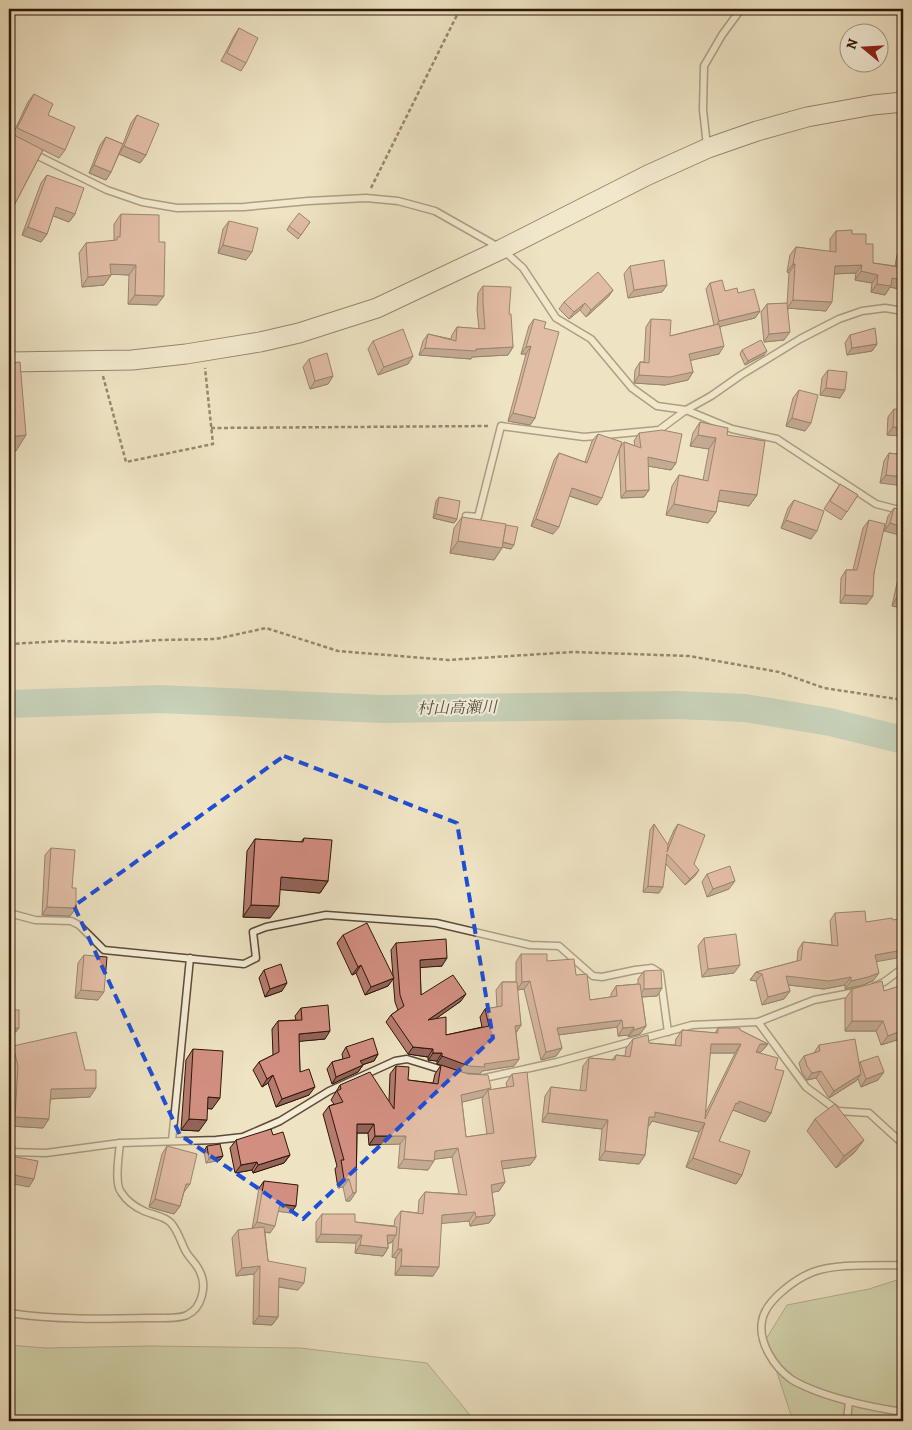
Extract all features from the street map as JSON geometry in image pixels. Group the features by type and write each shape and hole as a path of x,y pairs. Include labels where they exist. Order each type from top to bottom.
{"street":[{"path":"9,362 132,360 204,352 291,334 377,308 502,248 630,183 708,148 757,131 807,117 873,105 903,102"}],"lane":[{"path":"708,148 703,110 704,66 722,35 741,9"},
{"path":"28,151 107,190 142,202 177,208 244,207 366,198 398,201 435,211 502,248 523,268 556,318 591,339 632,388 657,406 686,410 732,429 777,439 876,504 903,511"},
{"path":"466,516 478,517 501,426 584,437 659,430 740,375 838,319 862,311 885,308 903,310"},
{"path":"9,913 35,920 71,921 80,925 104,950 244,964 256,958 253,932 266,927 326,915 436,923 530,945 559,946 593,976 602,977 652,968 660,973 668,1032"},
{"path":"172,1141 190,958"},
{"path":"472,1078 480,1079 557,1062 692,1025 758,1022 814,1000 867,989 884,982 903,968"},
{"path":"758,1022 806,1087 838,1111 869,1113 903,1144"},
{"path":"9,1152 46,1153 120,1143 216,1140 243,1137 280,1121 329,1091 395,1061 407,1059 455,1074"},
{"path":"9,1313 36,1317 85,1319 187,1316 201,1299 204,1285 200,1271 190,1258 171,1222 132,1205 119,1190 120,1143"},
{"path":"903,1265 840,1267 812,1272 789,1286 772,1301 762,1319 762,1338 772,1359 791,1380 822,1394 878,1409 903,1412"},
{"path":"848,1421 849,1401"}],"path":[{"path":"366,198 460,9"},
{"path":"99,360 126,462 213,444 204,352"},
{"path":"211,428 501,426"},
{"path":"9,644 63,640 114,643 216,639 266,628 338,651 448,660 573,652 689,656 779,672 824,688 903,700"}],"highlighted area":[{"path":"284,756 457,823 493,1038 303,1219 180,1135 74,906"}],"green space":[{"path":"903,1278 903,1421 793,1421 766,1339 787,1305 869,1289"},
{"path":"9,1345 46,1348 151,1346 300,1348 427,1363 475,1421 9,1421"}],"building":[{"path":"239,28 258,38 246,63 227,53"},
{"path":"34,94 53,104 48,115 75,127 65,150 17,128"},
{"path":"137,115 159,124 146,155 124,146"},
{"path":"14,135 43,150 9,215 9,145"},
{"path":"106,137 123,144 111,172 94,165"},
{"path":"47,175 84,188 75,214 56,207 47,234 28,227"},
{"path":"299,213 310,222 301,235 289,226"},
{"path":"121,214 159,215 159,242 165,242 164,296 135,295 136,265 110,264 111,275 88,277 86,243 117,240 117,237 120,237"},
{"path":"229,221 258,228 252,252 223,245"},
{"path":"852,230 852,234 866,234 866,244 873,244 873,263 899,267 903,246 903,280 892,278 891,286 877,284 878,275 861,271 862,265 835,266 832,302 793,300 795,264 793,264 796,247 836,252 836,231"},
{"path":"664,260 667,285 634,290 630,266"},
{"path":"598,272 613,290 591,310 585,303 574,312 564,302"},
{"path":"722,280 725,291 737,288 738,293 754,289 760,311 719,321 710,283"},
{"path":"483,286 511,287 509,314 511,314 513,347 476,349 476,351 425,348 428,334 456,341 457,327 485,329"},
{"path":"787,303 790,332 769,334 767,304"},
{"path":"534,319 546,322 544,328 559,332 535,418 513,413 531,346 526,347"},
{"path":"651,319 671,320 670,336 719,324 724,346 689,354 693,372 670,377 639,375 640,362 649,363"},
{"path":"875,328 877,344 852,348 850,335"},
{"path":"403,329 413,356 384,367 373,341"},
{"path":"761,340 767,351 748,361 742,350"},
{"path":"327,353 333,376 315,381 309,359"},
{"path":"20,362 26,435 9,437 9,363"},
{"path":"828,370 847,372 845,390 826,388"},
{"path":"799,390 818,395 811,423 792,418"},
{"path":"894,409 903,410 903,428 893,427"},
{"path":"700,422 728,428 727,435 765,441 757,495 720,490 716,512 674,504 679,475 708,481 716,438 698,435"},
{"path":"662,430 682,434 676,463 648,457 649,490 626,491 624,442 641,448 639,433"},
{"path":"598,434 622,442 602,498 572,488 559,527 536,519 559,453 587,463"},
{"path":"889,453 903,455 903,477 886,475"},
{"path":"840,484 858,495 847,512 830,501"},
{"path":"439,497 460,501 457,519 436,514"},
{"path":"794,500 824,511 817,531 786,520"},
{"path":"894,508 903,511 903,527 890,523"},
{"path":"462,517 506,524 502,548 458,541"},
{"path":"869,520 885,524 874,573 873,596 845,595 846,570 857,570"},
{"path":"506,525 518,527 514,545 503,542"},
{"path":"903,573 903,599 897,597"},
{"path":"654,824 668,845 667,852 678,824 705,835 694,864 699,870 690,879 667,854 663,887 648,886"},
{"path":"304,838 332,840 328,881 281,877 279,906 251,905 255,839 303,842"},
{"path":"51,848 75,850 72,888 76,888 76,908 47,907"},
{"path":"730,866 735,881 713,889 707,874"},
{"path":"865,911 866,922 903,918 903,950 875,955 879,973 851,981 851,977 829,981 786,976 790,991 768,997 762,974 756,972 801,960 803,942 838,946 835,913"},
{"path":"9,914 14,915 9,942"},
{"path":"367,923 394,978 371,987 361,965 358,967 343,935"},
{"path":"736,934 740,965 708,969 704,938"},
{"path":"446,939 447,958 420,960 421,995 453,975 466,994 428,1020 446,1017 446,1035 489,1026 485,1009 502,1006 502,982 517,982 521,1025 515,1026 519,1059 484,1064 485,1067 469,1066 442,1056 442,1053 433,1053 433,1049 413,1047 391,1015 404,1006 400,995 396,943"},
{"path":"521,954 547,954 547,961 574,959 576,975 587,974 590,1000 617,996 616,986 640,984 646,1026 634,1030 634,1027 623,1028 622,1020 557,1028 562,1048 546,1052 530,981 522,982"},
{"path":"84,955 107,957 104,992 81,990"},
{"path":"281,964 287,983 270,989 264,970"},
{"path":"661,970 662,988 644,989 644,971"},
{"path":"882,981 884,991 902,985 903,990 903,1030 888,1036 883,1021 852,1021 852,989"},
{"path":"328,1005 330,1031 299,1034 300,1072 309,1069 315,1087 282,1099 273,1075 267,1079 259,1062 279,1052 278,1021 302,1020 301,1008"},
{"path":"9,1010 19,1010 19,1028 9,1028"},
{"path":"718,1028 740,1028 740,1030 768,1044 760,1044 756,1052 778,1058 775,1069 784,1071 771,1113 739,1101 738,1104 736,1103 719,1141 750,1151 742,1175 693,1158 705,1123 655,1112 655,1117 649,1117 645,1155 605,1151 608,1120 548,1113 551,1087 586,1091 589,1058 615,1060 616,1055 630,1057 633,1039 648,1035 649,1043 681,1046 682,1030 718,1033","holes":["711,1044 741,1044 705,1119"]},
{"path":"76,1032 85,1070 96,1070 96,1088 51,1089 49,1119 15,1117 18,1066 13,1046"},
{"path":"373,1038 378,1054 360,1061 363,1065 336,1077 332,1062 350,1057 346,1047"},
{"path":"855,1039 861,1074 834,1091 821,1071 812,1073 807,1066 804,1056 820,1051 819,1045"},
{"path":"193,1049 223,1051 220,1098 208,1097 207,1120 189,1119"},
{"path":"878,1056 884,1072 866,1079 860,1062"},
{"path":"441,1065 468,1074 488,1075 491,1088 461,1095 466,1137 494,1133 488,1090 514,1086 512,1074 527,1072 536,1157 501,1161 505,1182 491,1185 495,1215 476,1217 475,1212 442,1215 439,1267 401,1266 402,1249 398,1249 401,1211 423,1214 425,1192 467,1195 458,1148 435,1151 434,1161 404,1159 406,1136 375,1136 374,1124 357,1124 356,1192 353,1193 349,1179 344,1179 341,1160 344,1160 329,1106 343,1102 337,1091 341,1089 340,1085 370,1072 394,1109 396,1066 409,1067 408,1080 438,1084"},
{"path":"835,1104 864,1140 844,1156 815,1119"},
{"path":"271,1129 273,1135 283,1132 290,1155 258,1165 257,1162 241,1165 236,1140"},
{"path":"220,1144 223,1156 209,1159 207,1146"},
{"path":"167,1146 197,1154 190,1184 186,1184 180,1206 155,1199"},
{"path":"11,1156 38,1161 34,1179 9,1174"},
{"path":"264,1181 298,1185 296,1206 280,1204 275,1226 257,1222"},
{"path":"322,1214 355,1214 355,1222 397,1227 396,1235 387,1235 388,1248 360,1245 362,1235 321,1234"},
{"path":"264,1227 268,1261 306,1268 304,1283 279,1278 278,1317 259,1316 260,1266 242,1268 238,1230"}],"waterway":[{"name":"村山高瀬川","path":"9,704 160,699 381,709 678,705 745,708 830,722 903,740"}]}
